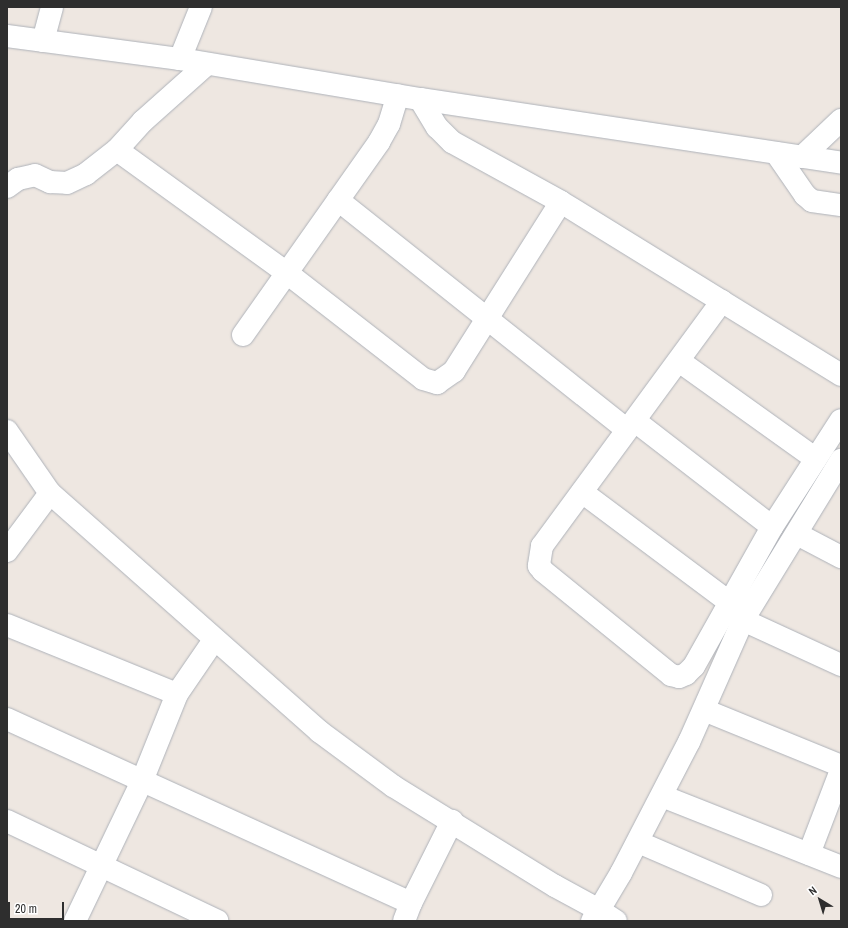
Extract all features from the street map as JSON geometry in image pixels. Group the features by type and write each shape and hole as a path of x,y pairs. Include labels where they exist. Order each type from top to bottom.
{"street":[{"path":"43,41 52,7"},
{"path":"180,59 201,7"},
{"path":"7,36 180,59 420,99 841,162"},
{"path":"7,188 18,179 35,175 50,182 67,182 86,174 118,150 143,121 208,64"},
{"path":"243,334 379,142 389,124 398,95"},
{"path":"420,99 437,127 452,142 561,202 841,375"},
{"path":"802,157 841,120"},
{"path":"118,150 286,273 423,379 437,383 454,371 561,202"},
{"path":"776,153 805,195 812,201 841,205"},
{"path":"338,200 487,318 772,527"},
{"path":"722,301 542,546 539,566 671,675 679,676 694,666 772,527 841,420"},
{"path":"679,361 816,459"},
{"path":"7,431 50,493 214,640 320,732 393,786 452,821 602,917 704,710 743,620 841,460"},
{"path":"582,492 729,602"},
{"path":"7,551 50,493"},
{"path":"797,534 841,557"},
{"path":"743,620 841,665"},
{"path":"7,626 177,694"},
{"path":"75,921 142,781 177,694 214,640"},
{"path":"704,710 841,766"},
{"path":"7,719 142,781 408,912 452,821"},
{"path":"809,854 841,770"},
{"path":"662,796 841,867"},
{"path":"7,821 101,867 218,921"},
{"path":"638,842 761,895"}]}
